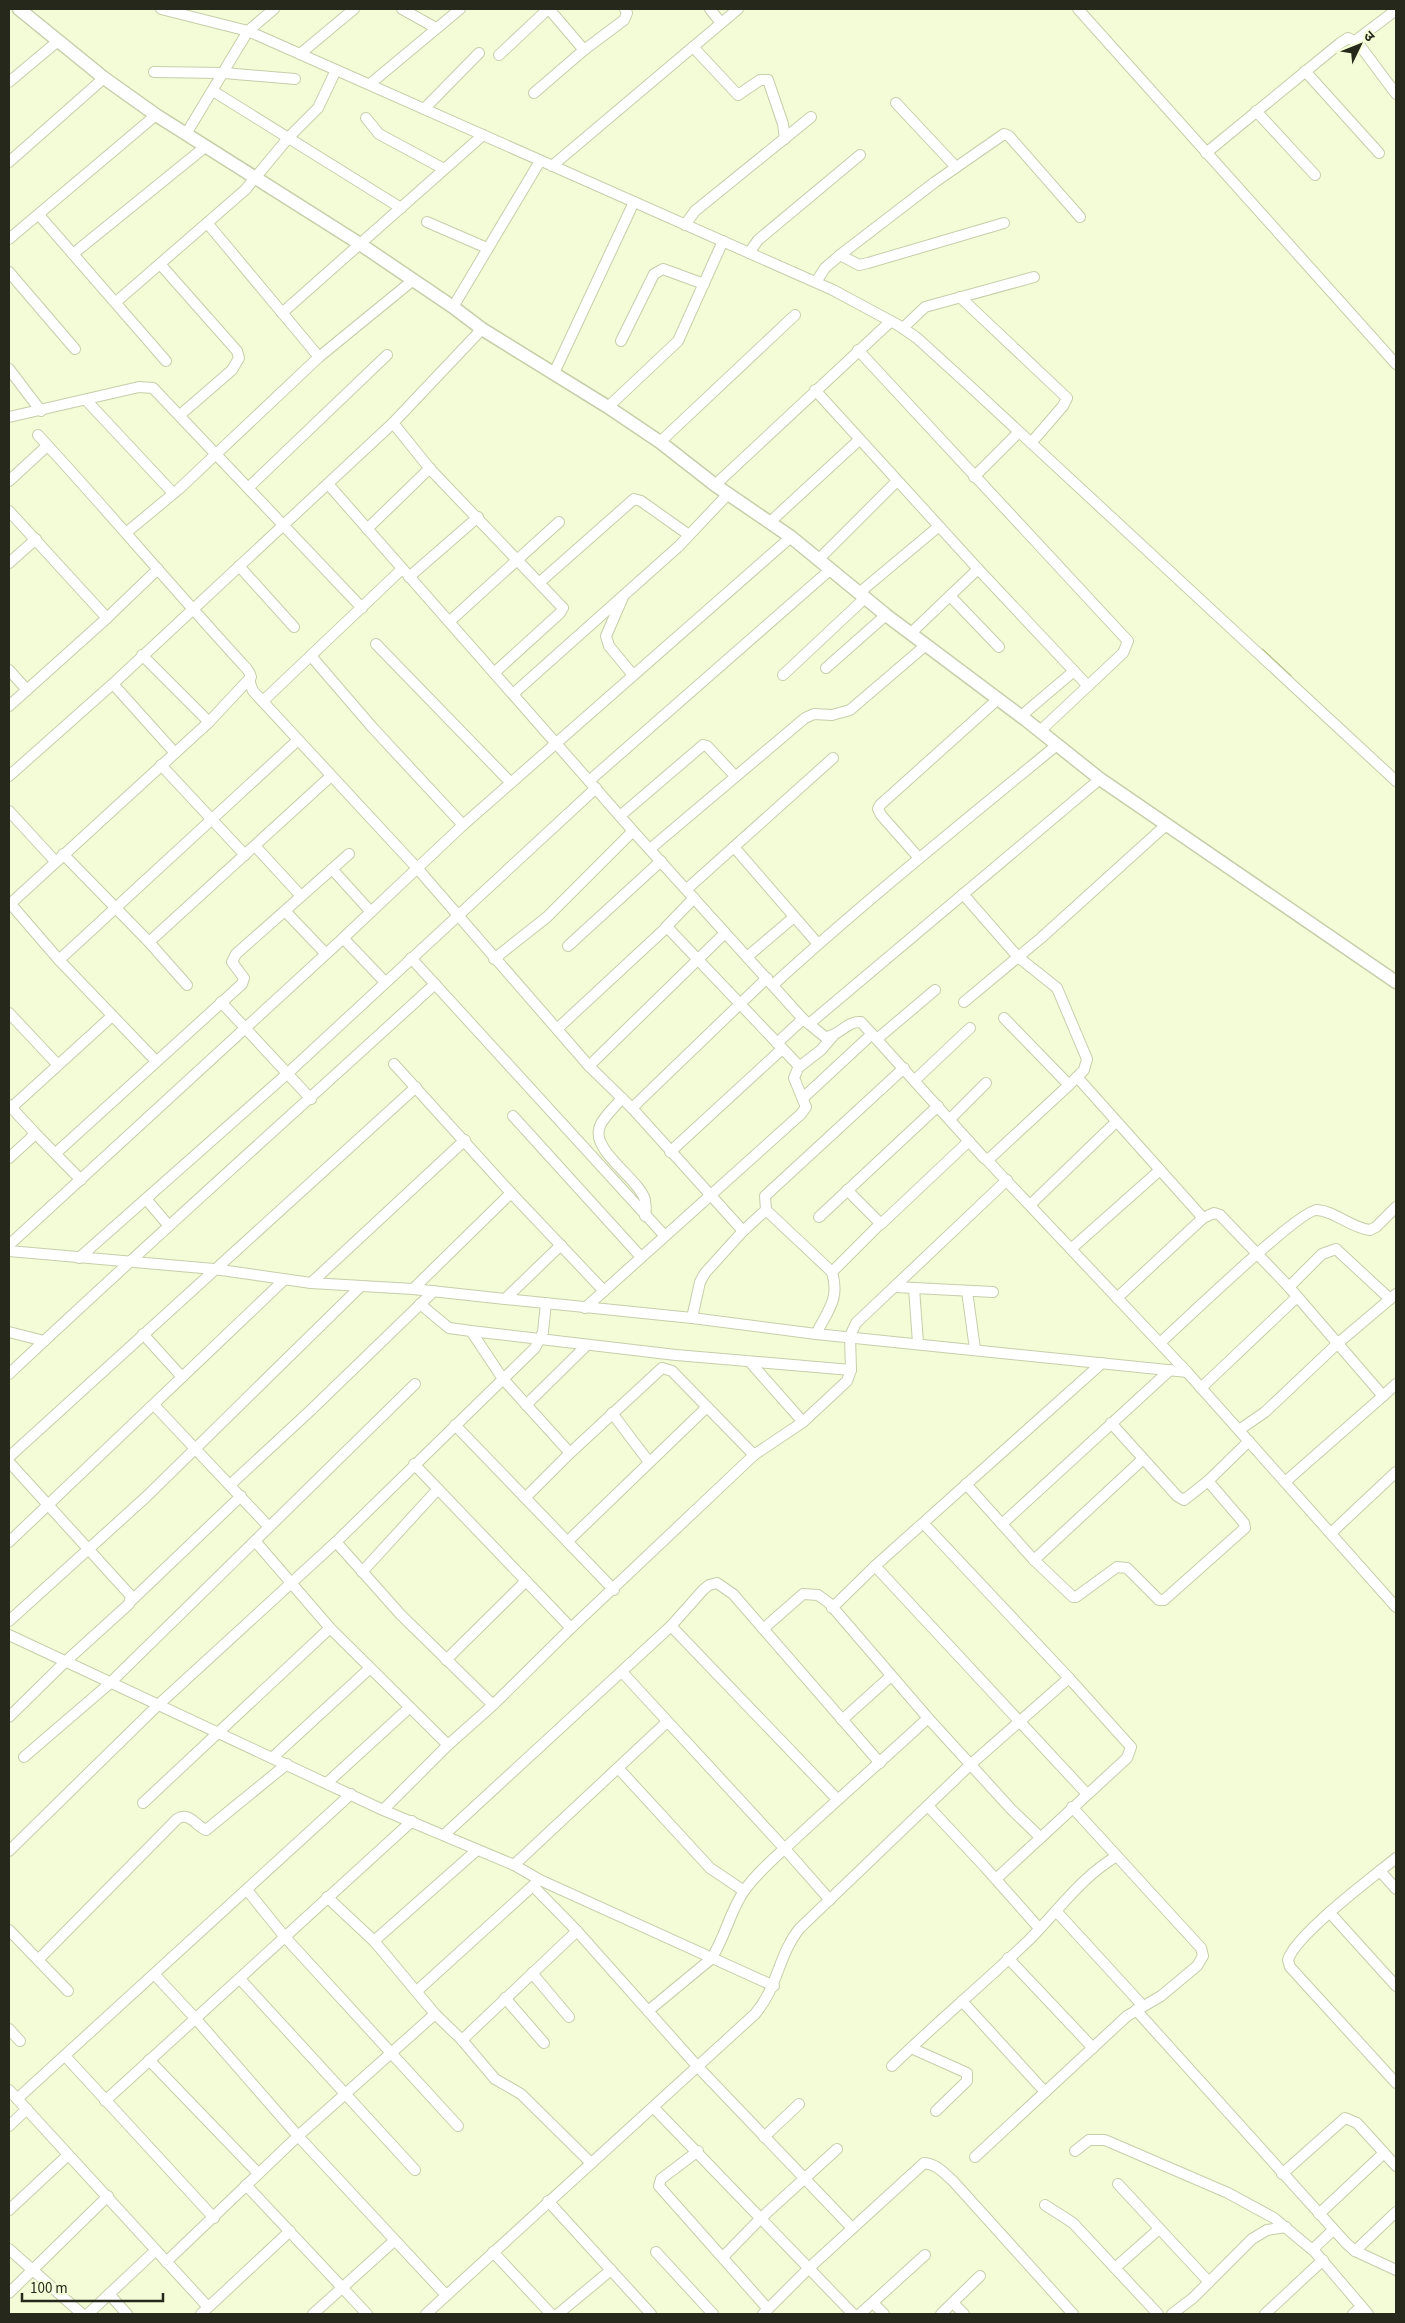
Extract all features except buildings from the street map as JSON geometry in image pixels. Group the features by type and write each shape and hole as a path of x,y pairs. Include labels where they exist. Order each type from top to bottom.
{"street":[{"path":"20,9 104,78 156,115 360,244 412,281 453,306 482,329 608,407 660,442 715,485 791,537 886,615 1100,778 1396,982"},
{"path":"161,9 176,10 248,31 540,160 557,161 634,202 690,218 722,241 753,247 820,275 891,321 906,325 917,338 1019,432 1034,438 1396,781"},
{"path":"186,134 248,31 274,9"},
{"path":"300,54 354,9"},
{"path":"402,9 436,28"},
{"path":"370,84 460,9"},
{"path":"498,55 548,9 584,50"},
{"path":"534,93 584,50 624,20 627,13 625,9"},
{"path":"710,9 722,23"},
{"path":"557,161 738,9"},
{"path":"1078,9 1396,364"},
{"path":"1355,41 1396,10"},
{"path":"1206,153 1348,38 1355,41 1394,86"},
{"path":"9,82 58,41"},
{"path":"693,47 738,95 760,80 768,80 783,124 785,139"},
{"path":"424,109 479,53"},
{"path":"116,302 208,224 244,190 288,137 318,108 336,70"},
{"path":"1305,71 1379,153"},
{"path":"154,72 224,73 294,79"},
{"path":"9,162 104,78"},
{"path":"213,91 401,208"},
{"path":"896,103 956,167"},
{"path":"1256,111 1314,175"},
{"path":"9,239 156,115"},
{"path":"690,218 811,117"},
{"path":"366,118 379,134 444,169"},
{"path":"820,275 840,255 956,167 1004,134 1009,136 1080,217"},
{"path":"282,314 483,135"},
{"path":"73,254 205,147"},
{"path":"753,247 860,155"},
{"path":"453,306 540,160"},
{"path":"554,373 634,202"},
{"path":"39,215 166,361"},
{"path":"427,222 487,248"},
{"path":"840,255 859,264 868,264 1004,223"},
{"path":"208,224 320,357"},
{"path":"608,407 678,340 722,241"},
{"path":"160,264 237,351 239,358 232,370 180,415"},
{"path":"621,341 654,274 658,270 663,269 704,284"},
{"path":"9,272 75,349"},
{"path":"906,325 925,307 1034,277"},
{"path":"127,532 173,493 320,357 412,281"},
{"path":"960,297 1067,398 1064,406 1034,438"},
{"path":"660,442 795,315"},
{"path":"715,485 891,321"},
{"path":"9,776 112,684 328,484 393,422 482,329"},
{"path":"858,350 1128,641 1123,653 1040,731"},
{"path":"249,487 387,355"},
{"path":"9,369 42,411"},
{"path":"9,417 148,386 157,391 217,453 362,608"},
{"path":"815,390 938,527 1088,686"},
{"path":"86,400 173,493"},
{"path":"393,422 430,468 561,604 562,610 494,673"},
{"path":"974,477 1019,432"},
{"path":"38,435 127,532 192,610 247,669 251,677 251,687 263,701 417,868 456,916 589,1066 632,1108 743,1232"},
{"path":"770,522 859,440"},
{"path":"11,476 48,446"},
{"path":"367,529 430,468"},
{"path":"819,559 897,481"},
{"path":"328,484 633,832 687,889 806,1022 822,1035 833,1036"},
{"path":"513,694 689,535 728,494"},
{"path":"540,582 634,500 641,501 689,535"},
{"path":"9,511 107,618"},
{"path":"263,701 362,608 478,517"},
{"path":"450,621 560,522"},
{"path":"783,675 862,596 938,527"},
{"path":"9,1245 344,938 463,825 791,537"},
{"path":"9,563 36,539"},
{"path":"239,566 294,628"},
{"path":"9,706 107,618 158,569"},
{"path":"79,1258 288,1073 456,916 592,784 831,569"},
{"path":"911,633 978,569"},
{"path":"623,596 606,636 609,646 634,675"},
{"path":"950,596 999,647"},
{"path":"826,668 886,615"},
{"path":"376,644 511,783"},
{"path":"650,849 805,718 814,714 832,715 850,710 926,645"},
{"path":"142,655 209,722"},
{"path":"311,656 463,825"},
{"path":"9,670 27,690"},
{"path":"1021,716 1074,671"},
{"path":"156,1061 59,960 9,903 209,722 251,677"},
{"path":"112,684 175,753"},
{"path":"920,858 880,815 878,809 998,699"},
{"path":"59,960 298,740"},
{"path":"620,816 702,744 707,746 735,776"},
{"path":"632,1108 741,1004 818,944 1057,745"},
{"path":"687,889 833,758"},
{"path":"162,765 244,855"},
{"path":"149,942 331,776"},
{"path":"670,1152 806,1022 963,894 1100,778"},
{"path":"9,811 55,862"},
{"path":"964,1002 1018,957 1166,825"},
{"path":"494,959 547,917 633,832"},
{"path":"255,846 301,896"},
{"path":"734,847 818,944"},
{"path":"63,854 116,907 187,985"},
{"path":"56,1153 244,982 244,978 232,962 233,958 349,854"},
{"path":"568,946 661,861"},
{"path":"332,869 371,912"},
{"path":"963,894 1018,957 1057,988 1087,1059 1084,1070 1069,1085 992,1157 986,1159"},
{"path":"557,1029 666,927 694,898"},
{"path":"285,911 326,954"},
{"path":"747,957 794,918"},
{"path":"666,927 799,1067"},
{"path":"589,1066 725,933"},
{"path":"344,938 385,982"},
{"path":"411,958 664,1236"},
{"path":"9,1374 129,1262 311,1099 435,984"},
{"path":"803,1098 875,1037 935,990"},
{"path":"221,1002 311,1099"},
{"path":"9,1013 58,1065"},
{"path":"81,1180 10,1106 112,1016"},
{"path":"1004,1018 1069,1085"},
{"path":"585,1308 805,1110 803,1098 794,1078 799,1067 821,1050 833,1036 855,1022 861,1022 986,1159 1202,1388 1396,1607"},
{"path":"915,1080 970,1028"},
{"path":"394,1064 465,1140 511,1193 604,1291"},
{"path":"816,1334 836,1295 836,1285 832,1272 766,1210 765,1196 904,1068"},
{"path":"1077,1077 1203,1218"},
{"path":"950,1119 986,1083"},
{"path":"9,1458 214,1269 416,1087"},
{"path":"622,1098 601,1125 599,1134 602,1146 609,1156 642,1192 645,1200 645,1216"},
{"path":"819,1217 938,1106"},
{"path":"513,1116 641,1257"},
{"path":"1030,1205 1116,1122"},
{"path":"9,1158 31,1138 34,1132"},
{"path":"311,1283 465,1140"},
{"path":"832,1272 969,1140"},
{"path":"1071,1249 1160,1170"},
{"path":"383,1810 448,1745 493,1706 571,1628 614,1590 754,1455 786,1436 847,1381 851,1370 850,1336 856,1323 1006,1180"},
{"path":"847,1190 880,1224"},
{"path":"413,1289 511,1193"},
{"path":"146,1199 169,1226"},
{"path":"1160,1343 1256,1254 1307,1213 1314,1210 1370,1230 1376,1227 1396,1207"},
{"path":"692,1318 700,1282 705,1273 766,1210"},
{"path":"1117,1298 1203,1218 1214,1213 1220,1215 1288,1287 1383,1396"},
{"path":"505,1298 561,1245"},
{"path":"1239,1430 1265,1412 1337,1344 1393,1296 1336,1249 1322,1254 1288,1287"},
{"path":"9,1251 214,1269 311,1283 413,1289 505,1298 692,1318 816,1334 1187,1372"},
{"path":"9,1542 284,1280"},
{"path":"9,1621 196,1448 360,1287"},
{"path":"895,1287 993,1292"},
{"path":"914,1288 918,1343"},
{"path":"966,1290 975,1349"},
{"path":"230,1485 434,1291"},
{"path":"1202,1388 1297,1297"},
{"path":"9,1851 157,1706 336,1542 503,1379 540,1340 546,1303"},
{"path":"420,1304 449,1328 471,1332 750,1362 851,1370"},
{"path":"9,1332 44,1341"},
{"path":"471,1332 503,1379 570,1453"},
{"path":"144,1334 182,1378"},
{"path":"526,1405 587,1345"},
{"path":"750,1362 803,1422"},
{"path":"832,1608 875,1566 1102,1363"},
{"path":"525,1498 612,1413 662,1368 672,1371 754,1455"},
{"path":"1002,1524 1170,1370"},
{"path":"24,1757 109,1684 415,1384"},
{"path":"1285,1482 1396,1384"},
{"path":"154,1404 269,1527"},
{"path":"568,1541 707,1407"},
{"path":"612,1413 649,1462"},
{"path":"1111,1423 1182,1499 1189,1497 1208,1481 1249,1441"},
{"path":"455,1425 614,1590"},
{"path":"1034,1560 1143,1459"},
{"path":"9,1462 129,1592 131,1601"},
{"path":"414,1464 571,1628"},
{"path":"1331,1533 1396,1472"},
{"path":"966,1484 1034,1560 1072,1597 1076,1597 1117,1567 1122,1567 1127,1568 1159,1600 1164,1600 1245,1528 1244,1523 1208,1481"},
{"path":"362,1572 438,1489"},
{"path":"9,1717 241,1496"},
{"path":"924,1524 1069,1678 1131,1747 1127,1758 996,1878"},
{"path":"256,1541 330,1628 408,1708 448,1745"},
{"path":"336,1542 446,1660 493,1706"},
{"path":"875,1566 1087,1794"},
{"path":"446,1660 526,1581"},
{"path":"444,1835 671,1626 703,1590 709,1585 717,1583 733,1594 880,1763"},
{"path":"763,1630 803,1594 818,1595 832,1608 970,1765 1040,1837"},
{"path":"671,1626 837,1799"},
{"path":"143,1803 330,1628"},
{"path":"9,1635 109,1684 327,1782 383,1810 514,1865 536,1883 697,2066 852,2228"},
{"path":"272,1758 369,1669"},
{"path":"622,1672 830,1900"},
{"path":"842,1720 892,1676"},
{"path":"426,2314 445,2294 654,2108 755,2014 774,1986 786,1947 792,1938 970,1765 1069,1678"},
{"path":"327,1782 408,1708"},
{"path":"648,2011 711,1959 719,1948 744,1891 837,1799 880,1763 928,1718"},
{"path":"514,1865 619,1769 667,1722"},
{"path":"38,1960 177,1819 188,1817 206,1830 287,1764"},
{"path":"619,1769 710,1868 744,1891"},
{"path":"17,2099 66,2057 351,1794"},
{"path":"928,1806 1040,1928"},
{"path":"975,2157 1093,2048 1140,2008 1161,1996 1197,1966 1201,1960 1203,1952 1072,1807"},
{"path":"105,2100 412,1821"},
{"path":"374,1941 477,1850"},
{"path":"892,2066 1040,1928 1098,1868 1117,1856"},
{"path":"1396,1858 1330,1913 1296,1946 1288,1960 1290,1967 1396,2083"},
{"path":"1380,1871 1396,1889"},
{"path":"536,1883 774,1986"},
{"path":"418,1990 536,1883"},
{"path":"246,1890 284,1936 458,2126"},
{"path":"327,1897 374,1941 418,1990 435,2014 462,2040 494,2079 521,2094 591,2163"},
{"path":"1056,1911 1282,2174 1334,2230 1355,2251 1396,2270"},
{"path":"1330,1913 1396,1986"},
{"path":"9,1930 68,1991"},
{"path":"462,2040 577,1931"},
{"path":"1008,1958 1093,2048"},
{"path":"532,1972 569,2017"},
{"path":"154,1975 195,2018 298,2136 445,2294"},
{"path":"240,1979 415,2170"},
{"path":"505,1998 544,2042"},
{"path":"962,2001 1045,2092"},
{"path":"166,2262 298,2136 435,2014"},
{"path":"9,2029 20,2041"},
{"path":"911,2048 967,2073 967,2081 936,2111"},
{"path":"66,2057 214,2218"},
{"path":"149,2060 258,2173"},
{"path":"9,2090 67,2156 108,2196 156,2250 205,2311 290,2231"},
{"path":"764,2137 799,2104"},
{"path":"654,2108 698,2151 853,2314"},
{"path":"9,2126 27,2109"},
{"path":"1282,2174 1345,2118 1357,2123 1396,2166"},
{"path":"1074,2151 1089,2140 1105,2140 1256,2206 1286,2227 1313,2249 1323,2260 1365,2311 1353,2314"},
{"path":"723,2257 761,2218 837,2149"},
{"path":"698,2151 661,2179 658,2186 723,2257 766,2311 809,2268 924,2163 931,2164 942,2170 953,2181 1073,2314"},
{"path":"1319,2214 1384,2153"},
{"path":"9,2210 67,2156"},
{"path":"1118,2184 1209,2282"},
{"path":"246,2185 367,2314"},
{"path":"9,2293 108,2196"},
{"path":"548,2202 651,2314"},
{"path":"1045,2205 1073,2223 1158,2314"},
{"path":"1355,2251 1396,2212"},
{"path":"1172,2314 1209,2282 1252,2239 1267,2230 1286,2227"},
{"path":"1114,2268 1159,2230"},
{"path":"1313,2249 1334,2230"},
{"path":"313,2314 394,2241"},
{"path":"9,2248 82,2314"},
{"path":"88,2314 156,2250"},
{"path":"493,2252 551,2314"},
{"path":"656,2252 713,2314"},
{"path":"860,2314 925,2255"},
{"path":"1265,2314 1323,2260"},
{"path":"558,2314 611,2270"},
{"path":"941,2314 980,2276"},
{"path":"109,2294 127,2314"},
{"path":"873,2303 884,2314"},
{"path":"953,2303 964,2314"}],"waterway":[{"path":"1262,650 1290,676"}]}
